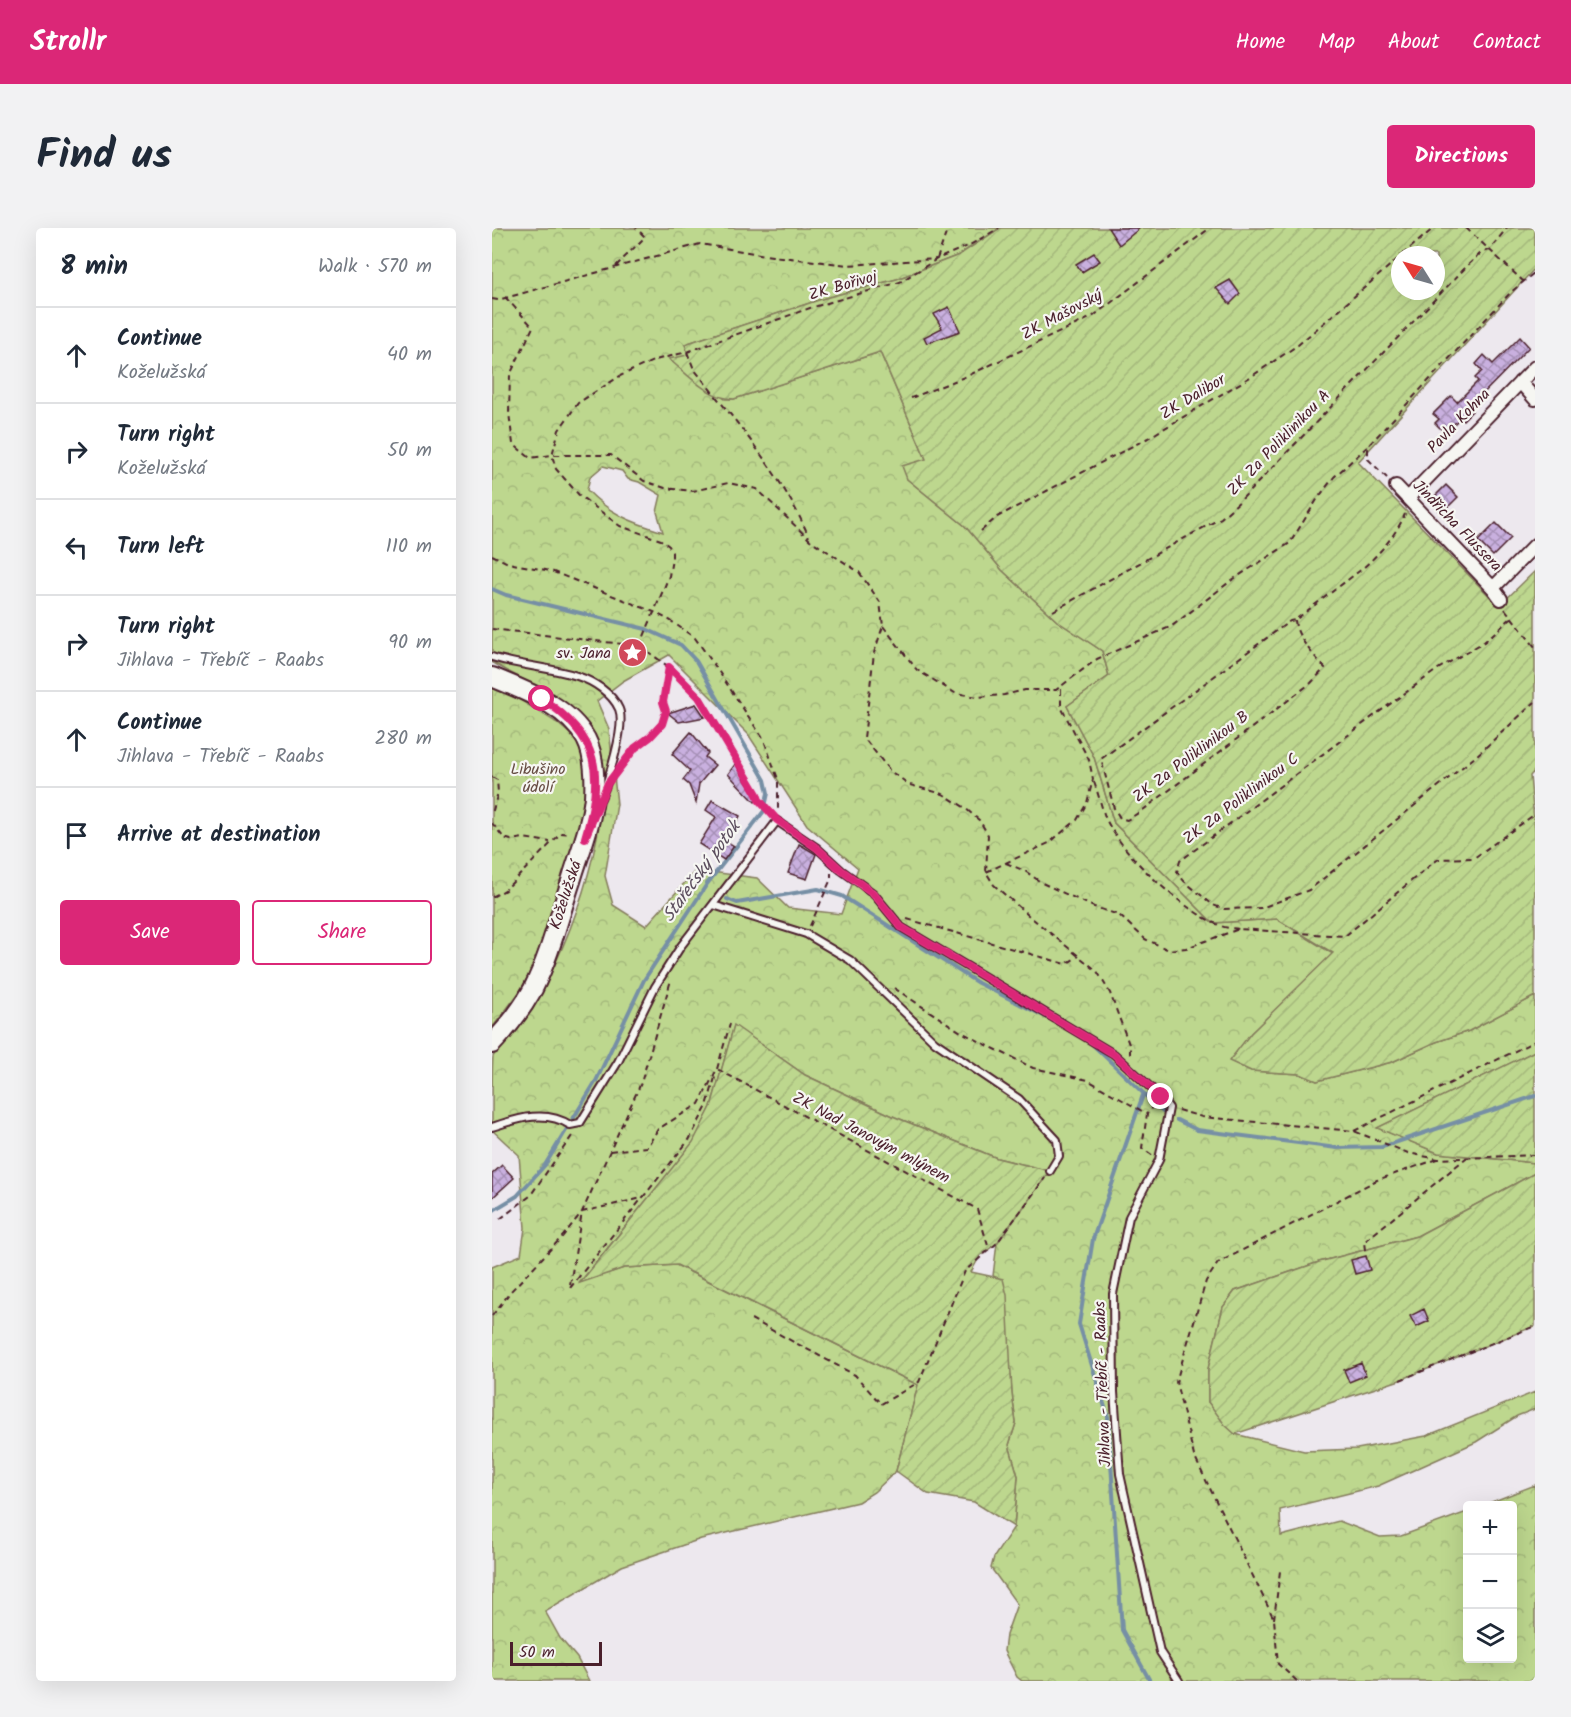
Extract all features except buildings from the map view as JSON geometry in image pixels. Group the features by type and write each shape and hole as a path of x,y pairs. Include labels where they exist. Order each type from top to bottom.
{"main road":[{"name":"Koželužská","path":"492,677 552,706 578,728 591,753 594,782 592,809 585,838 539,975 516,1016 492,1044"}],"street":[{"name":"Pavla Kohna","path":"1408,498 1535,367"},
{"path":"1520,382 1535,399"},
{"name":"Jindřicha Flussera","path":"1396,486 1499,597 1535,545"}],"lane":[{"path":"492,657 578,676 593,682 609,695 620,710 620,728 608,783 585,838"},
{"path":"492,1127 530,1116 563,1121 570,1125 580,1123 618,1062 655,987 681,946 777,820 817,848 873,893 901,927 1114,1054 1161,1097 1169,1108"},
{"path":"713,905 806,934 850,960 935,1042 1019,1099 1057,1140 1059,1156 1050,1171"},
{"name":"Jihlava - Třebíč - Raabs","path":"1169,1108 1159,1160 1129,1217 1113,1294 1114,1392 1120,1474 1160,1652 1179,1681"}],"path":[{"path":"614,268 645,237 636,228"},
{"path":"492,300 700,244 848,265 937,259 948,228"},
{"name":"ZK Bořivoj","path":"552,455 559,430 579,403 620,376 655,360 687,352 810,308 900,282 937,259 968,246 999,228"},
{"name":"ZK Mašovský","path":"910,398 967,376 1092,317 1210,228"},
{"name":"ZK Dalibor","path":"1413,246 1434,228"},
{"path":"1466,228 1524,282"},
{"name":"ZK Za Poliklinikou A","path":"1053,611 1221,518 1467,266 1481,253 1489,250 1507,228"},
{"name":"ZK Dalibor","path":"981,531 997,517 1148,438 1252,376 1298,345 1391,265"},
{"path":"883,626 917,670 955,693 978,697 1004,695 1025,690 1056,690 1096,659 1172,626 1232,580 1290,543 1334,477 1368,446 1510,293 1535,272"},
{"path":"505,297 533,327 510,375 509,413 513,444 530,458 552,455 611,455 644,481 665,488 693,491 728,483 757,489 810,540 859,572 880,602 883,626 874,653 864,738 890,771 910,785 943,794 964,807 980,821 987,835 986,872 994,885 1096,971 1110,993 1130,1047 1131,1069"},
{"path":"687,352 694,369 763,458 801,519 810,540"},
{"path":"1368,446 1368,459 1396,486"},
{"path":"552,455 556,469 569,485 589,503 620,526 661,540 669,546 672,559 669,576 640,646"},
{"name":"ZK Za Poliklinikou B","path":"1295,620 1295,627 1300,636 1325,668 1311,683 1143,810 1127,820 1120,818 1114,808 1101,759 1290,621 1295,620 1371,561 1400,526 1408,498"},
{"path":"492,555 508,563 551,571 654,612 694,638 765,740 778,779 777,820"},
{"path":"1499,597 1511,618 1535,647"},
{"name":"ZK Za Poliklinikou C","path":"1511,618 1484,642 1438,669 1313,759 1180,861 1177,872 1213,905 1224,909 1262,908 1309,890 1475,757 1535,702"},
{"path":"492,628 640,646 669,667 699,697 759,800 777,820"},
{"path":"608,783 635,748 662,724 666,711 663,702 669,667"},
{"path":"1061,687 1061,707 1089,760 1106,818 1122,843 1154,879 1205,918 1223,927 1345,936 1434,862 1439,859 1474,858 1535,812 1535,804"},
{"path":"492,777 497,780 498,792 492,814"},
{"path":"986,872 1049,843 1077,820 1088,803 1093,779"},
{"path":"492,823 504,838 511,840 523,837 550,842"},
{"path":"492,897 505,890 561,833 585,838"},
{"path":"806,934 831,879 831,861"},
{"path":"1006,863 1094,907 1119,915 1145,939 1169,950 1186,948 1239,929"},
{"path":"890,914 1066,964 1079,956"},
{"path":"492,1316 511,1291 563,1236 582,1212 641,1083 671,980"},
{"path":"887,984 961,1032 1033,1068 1088,1080 1147,1114"},
{"path":"582,1212 570,1287 689,1140 707,1106 730,1024"},
{"path":"1354,1131 1535,1041"},
{"path":"610,1151 647,1147 658,1129 699,1104 717,1069"},
{"name":"ZK Nad Janovým mlýnem","path":"717,1069 977,1209 989,1249"},
{"path":"1159,1160 1142,1148 1147,1114 1161,1097"},
{"path":"1169,1108 1202,1117 1354,1131 1408,1153 1438,1159 1535,1155"},
{"path":"500,1219 530,1196 580,1123"},
{"path":"1365,1250 1364,1242 1466,1158"},
{"path":"1274,1619 1194,1456 1176,1382 1206,1281 1218,1263 1377,1180 1438,1159"},
{"path":"751,1319 855,1375 881,1404 919,1382 965,1271 997,1243 1050,1171"},
{"path":"582,1212 642,1198"},
{"path":"1400,1380 1535,1326"},
{"path":"1280,1571 1274,1619 1278,1664 1297,1681"}],"green space":[{"name":"Libušino údolí","path":"492,228 1000,228 959,255 897,279 825,298 685,344 688,355 670,360 725,399 734,399 880,352 926,459 907,479 965,526 1002,570 1057,621 1102,651 1109,676 1067,706 1094,757 1114,823 1213,923 1277,919 1333,954 1251,1033 1230,1061 1251,1071 1300,1074 1317,1081 1392,1062 1436,1042 1469,1031 1535,996 1535,1051 1378,1128 1438,1153 1535,1163 1535,1173 1417,1236 1319,1262 1235,1291 1223,1307 1208,1369 1208,1402 1235,1434 1304,1451 1357,1449 1426,1436 1535,1392 1535,1409 1517,1416 1476,1442 1378,1486 1280,1510 1281,1536 1339,1521 1380,1537 1401,1536 1463,1513 1463,1663 1517,1663 1517,1501 1494,1501 1535,1485 1535,1681 1022,1681 1017,1677 1004,1651 1006,1635 1017,1604 991,1568 994,1557 1014,1527 1018,1476 1009,1445 1016,1423 1003,1280 993,1276 997,1243 1050,1171 997,1158 895,1117 805,1075 734,1026 711,1107 694,1142 580,1282 624,1268 676,1265 918,1385 896,1471 874,1492 858,1502 701,1539 622,1566 545,1611 560,1638 577,1658 589,1681 492,1681 492,1267 521,1255 525,1228 519,1155 492,1130 493,1057 534,1003 563,947 588,874 602,800 602,767 596,739 591,728 570,709 492,662","holes":["603,466 622,471 628,479 639,482 661,495 657,512 663,532 622,516 604,505 587,490 590,477","669,655 748,734 807,825 858,868 841,914 788,908 757,878 696,870 646,926 613,905 605,876 617,804 609,729 597,701 623,681"]},
{"path":"1000,228 1535,228 1535,268 1358,462 1499,606 1535,571 1535,770 1530,776 1535,831 1535,996 1469,1031 1436,1042 1392,1062 1317,1081 1300,1074 1251,1071 1229,1061 1251,1033 1333,953 1277,919 1213,923 1114,823 1094,757 1067,706 1109,676 1102,651 1057,621 1002,570 965,526 907,479 902,466 926,459 880,352 734,399 707,391 669,359 688,355 685,344 825,298 897,279 959,255"},
{"name":"Libušino údolí","path":"492,683 556,722 576,739 582,755 586,782 579,837 539,957 518,994 492,1028"},
{"path":"734,1025 805,1075 895,1117 997,1158 1050,1171 997,1243 980,1256 971,1272 1003,1279 1007,1295 1012,1394 1016,1423 1009,1445 1018,1476 1014,1527 974,1502 928,1494 896,1471 918,1385 677,1265 624,1268 580,1283 693,1142 711,1107"},
{"path":"1535,1051 1535,1163 1438,1153 1377,1128"},
{"path":"1535,1173 1535,1326 1400,1380 1235,1434 1225,1425 1208,1402 1208,1369 1223,1307 1235,1291 1319,1262 1417,1236"}],"waterway":[{"name":"Stařečský potok","path":"492,589 506,595 646,629 681,645 696,661 765,780 768,793 764,811 707,884 644,980 596,1081 545,1165 517,1196 492,1211"},
{"path":"727,899 737,903 818,889 842,896 978,983 1050,1019"},
{"path":"1092,1044 1163,1112"},
{"path":"1143,1095 1093,1239 1079,1324 1108,1417 1122,1630 1150,1681"},
{"path":"1177,1120 1197,1130 1337,1148 1382,1147 1535,1096"}],"place":[{"name":"sv. Jana","path":"632,653"}],"route":[{"path":"542,699 578,728 589,746 593,767 594,796 585,838 608,783 635,748 662,724 666,711 663,702 669,667 699,697 759,800 777,820 817,848 841,870 873,893 901,927 1114,1054 1161,1097"}]}
